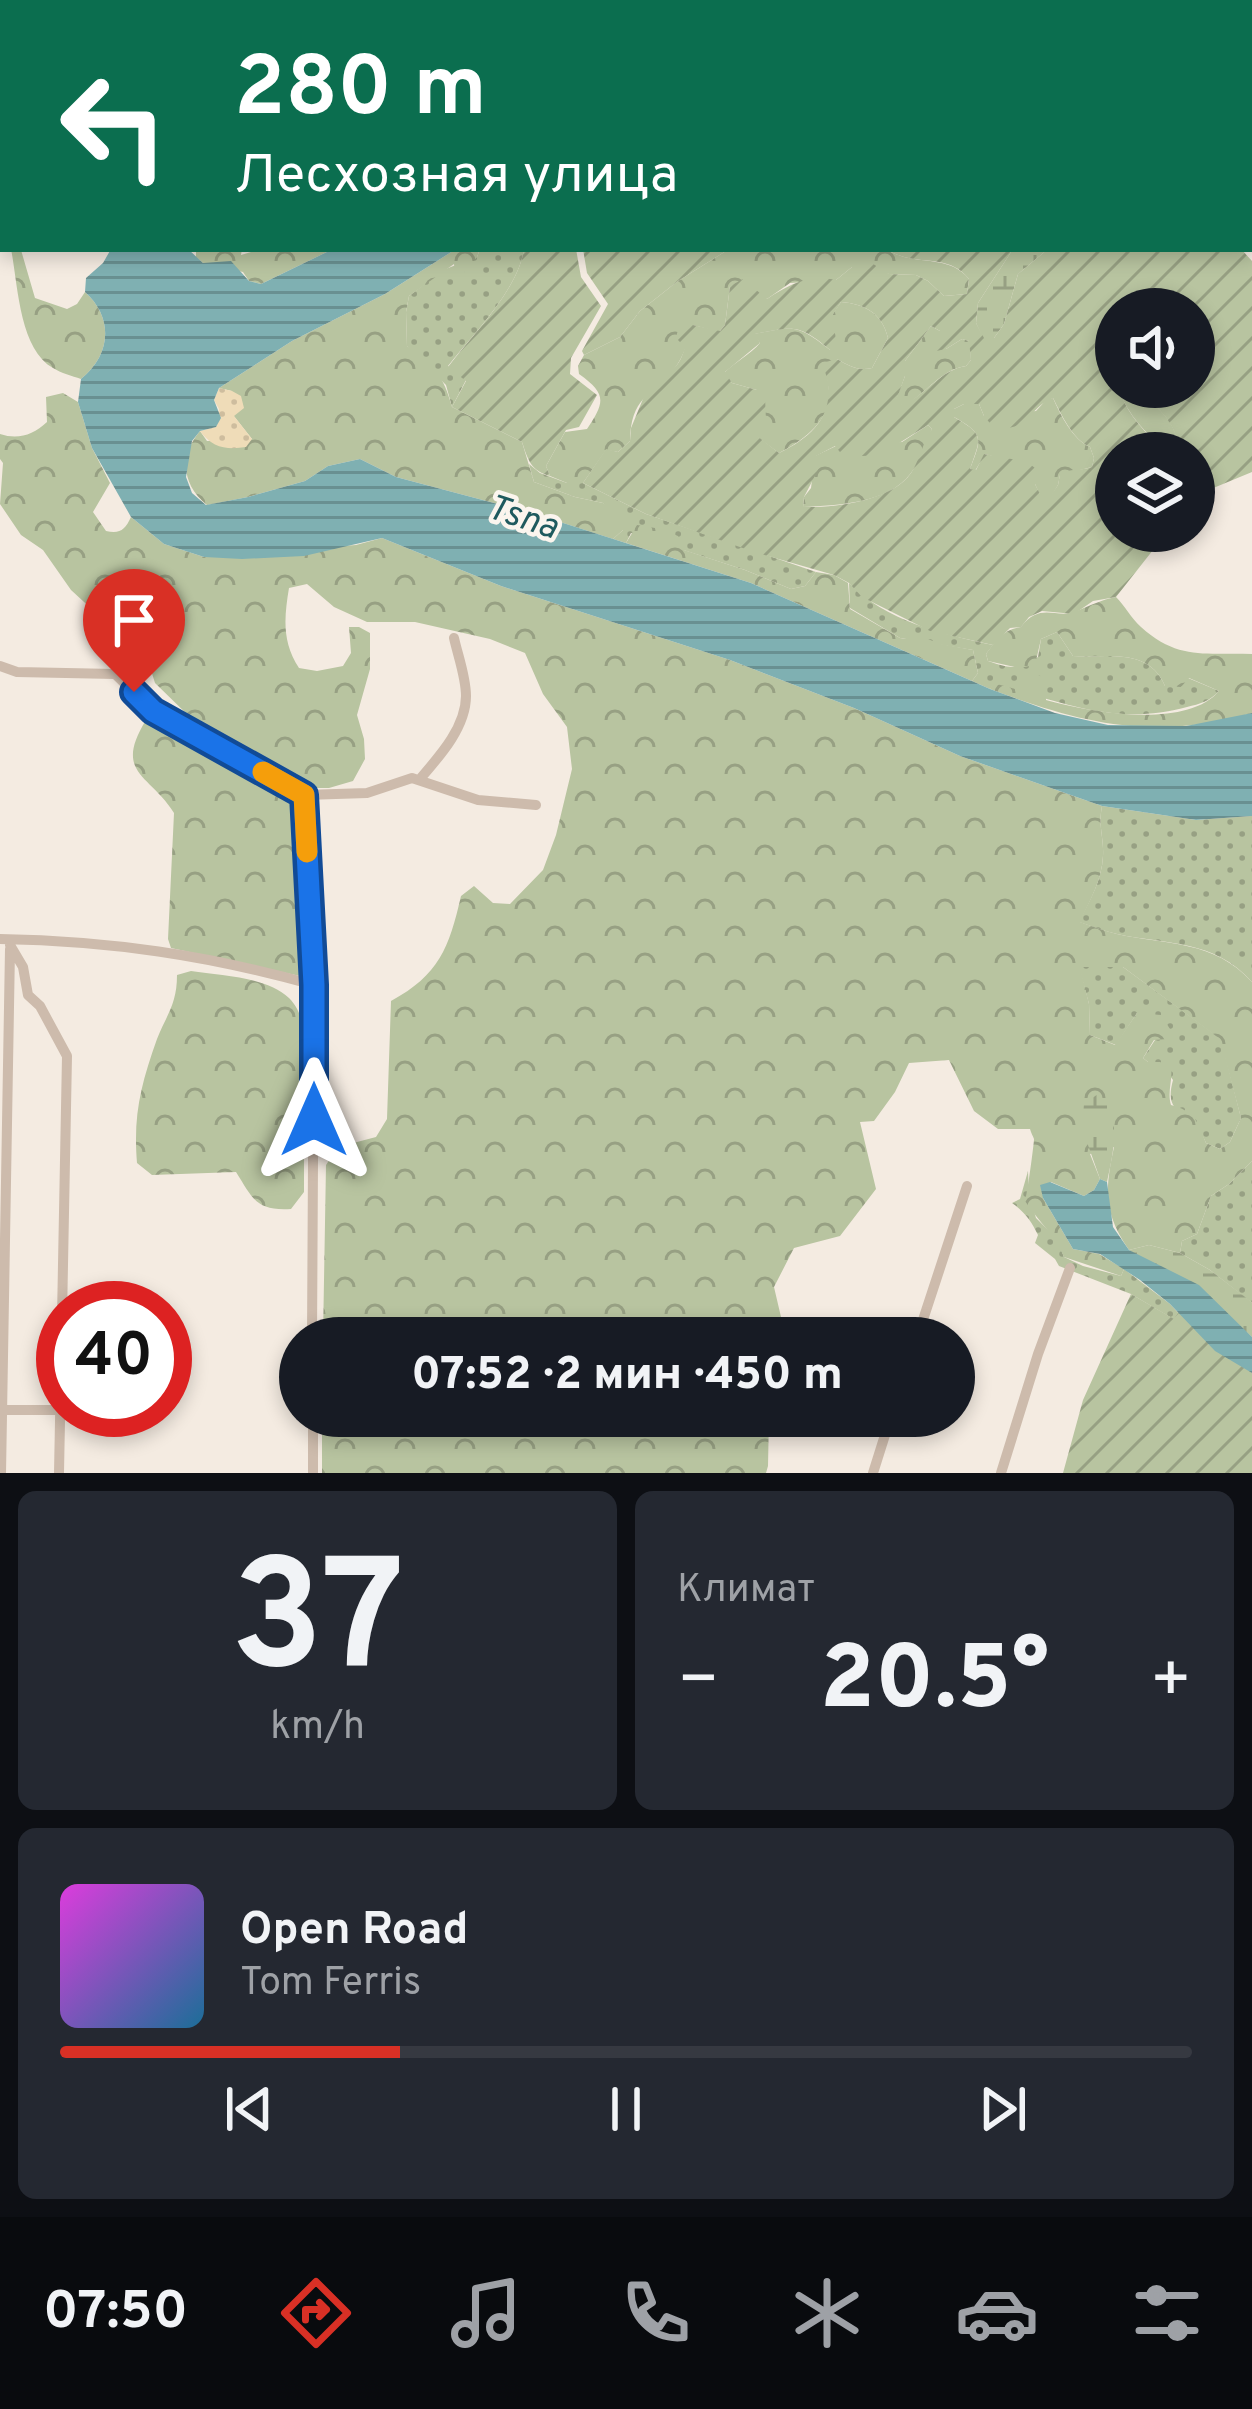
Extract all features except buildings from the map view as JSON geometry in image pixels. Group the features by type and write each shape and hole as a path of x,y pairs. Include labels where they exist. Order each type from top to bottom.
{"street":[{"path":"418,780 439,757 463,713 466,695 454,638"},
{"path":"0,667 17,672 115,674 153,711 304,795 367,793 412,778 478,800 536,806"},
{"path":"304,795 314,985 312,1317"},
{"path":"7,941 91,942 150,949 314,985"},
{"path":"1,1473 7,941"},
{"path":"7,941 23,967 28,995 40,1006 67,1056 63,1281"},
{"path":"924,1317 967,1186"},
{"path":"1001,1473 1070,1268"},
{"path":"2,1410 36,1410"},
{"path":"59,1473 60,1437"},
{"path":"313,1437 313,1473"},
{"path":"873,1473 884,1437"}],"green space":[{"path":"12,252 22,252 35,298 67,309 85,292 94,302 105,336 98,359 81,379 53,368 33,346"},
{"path":"196,252 327,252 261,284 249,281 243,272 196,257"},
{"path":"451,252 479,252 463,274 455,273 454,264 409,296 407,346 436,371 452,407 522,442 534,482 603,503 625,518 623,530 613,539 396,477 360,459 328,466 305,481 207,505 192,489 186,470 193,441 200,431 207,441 252,439 233,415 232,391 219,388 292,341 385,294"},
{"path":"479,252 523,252 504,296 448,366 466,380 452,407 446,385 407,346 406,312 409,296 443,270 477,257"},
{"path":"523,252 577,252 581,277 601,306 571,358 570,374 597,395 579,427 566,430 546,466 550,476 531,464 522,442 452,407 466,381 448,367 504,296"},
{"path":"584,252 724,252 640,311 620,337 584,355 608,304 587,273"},
{"path":"724,252 892,252 939,262 969,279 967,294 944,296 916,275 852,267 836,280 790,283 767,299 730,286 725,325 719,332 693,325 677,364 638,406 630,441 618,452 606,450 583,483 550,476 546,466 565,432 587,429 600,405 595,387 579,374 584,355 620,337 640,311"},
{"path":"892,252 1011,252 978,303 976,323 984,338 994,338 1004,324 1018,274 1044,252 1244,252 1252,261 1252,472 1215,487 1215,432 1174,432 1158,408 1215,408 1215,288 1095,288 1095,408 1128,408 1146,432 1095,432 1095,552 1151,552 1116,597 1093,601 1074,614 1042,611 1021,627 1010,628 993,645 930,631 862,597 834,575 646,514 583,483 606,449 618,452 630,441 652,377 680,360 685,347 676,338 679,325 720,331 725,325 730,286 743,279 767,299 799,282 836,280 852,267 870,262 889,274 916,275 944,296 967,294 969,279 939,262","holes":["841,302 877,316 888,338 872,368 837,359 822,363 828,393 822,417 805,437 779,453 757,436 766,421 765,397 732,383 725,372 760,343 755,334 795,329 830,350 837,345 832,316","931,326 940,331 940,340 931,348 936,351 962,339 969,341 971,360 903,405 896,401 905,361","1053,398 1094,458 1092,467 1060,474 1051,495 1040,494 1035,468 1027,462 984,454 976,470 970,469 978,438 954,417 954,409 979,404 994,428 1006,428 1021,423","928,425 932,429 917,463 902,483 846,504 803,507 819,468 816,456 835,446 844,457 880,455"]},
{"path":"1011,252 1044,252 1018,274 1004,324 994,338 983,338 976,323 978,303"},
{"path":"841,302 871,311 888,338 872,368 837,359 828,377 830,399 820,421 779,453 756,436 757,390 732,383 724,373 760,343 753,334 794,329 830,350 832,315"},
{"path":"931,326 940,331 946,349 962,339 970,341 971,360 904,406 895,402 905,361"},
{"path":"63,393 78,402 92,448 110,483 93,512 106,531 122,530 131,517 164,544 204,557 356,545 382,538 501,586 730,660 960,756 1102,806 1102,865 1080,922 1206,951 1252,982 1252,1161 1211,1196 1197,1234 1182,1241 1180,1253 1149,1245 1129,1250 1114,1224 1108,1200 1114,1147 1090,1154 1100,1179 1084,1196 1051,1182 1043,1198 1073,1249 1099,1254 1124,1269 1121,1276 1064,1257 1025,1201 1034,1139 1030,1129 998,1129 974,1111 949,1060 909,1063 874,1121 860,1122 876,1189 840,1236 794,1248 774,1287 781,1317 323,1317 326,1165 338,1147 376,1137 387,1119 391,1001 420,981 440,958 461,896 474,886 493,903 510,904 543,870 572,769 567,727 543,694 525,653 490,639 415,622 367,622 334,607 307,584 289,588 286,610 287,639 299,668 317,671 343,666 351,653 349,627 370,633 370,669 357,715 365,759 353,781 306,788 234,751 155,683 134,633 96,613 71,590 43,550 21,535 0,504 0,434 31,433 47,422 46,397","holes":["1080,967 1123,967 1220,1039 1241,1118 1230,1142 1220,1149 1206,1143 1190,1114 1171,1105 1171,1067 1143,1058 1154,1040 1167,1039 1170,1029 1161,1015 1137,1013 1115,1045 1090,1035"]},
{"path":"1053,398 1073,433 1090,447 1092,467 1060,475 1052,495 1040,495 1034,468 985,454 975,471 970,469 978,438 954,417 954,409 979,404 984,416 1036,411"},
{"path":"1128,408 1157,408 1175,432 1146,432"},
{"path":"928,425 932,429 914,468 889,491 862,501 803,507 815,456 836,446 902,442"},
{"path":"529,464 540,473 567,483 583,483 646,514 816,572 805,586 791,589 631,533 626,543 613,539 623,530 603,503 534,482"},
{"path":"637,525 678,536 684,550 791,589 805,586 816,572 834,575 848,583 850,609 900,638 914,634 973,650 978,673 972,681 751,583 626,543"},
{"path":"849,583 897,616 993,645 986,654 996,664 1014,667 1031,661 1038,657 1041,639 1057,632 1073,656 1126,657 1149,665 1165,686 1188,678 1219,691 1196,705 1136,714 1089,709 994,684 990,689 972,681 978,673 973,650 900,638 850,608"},
{"path":"1116,597 1141,627 1168,645 1193,652 1252,654 1252,713 1182,726 1119,725 990,689 993,683 1019,690 1024,678 1034,673 1045,678 1046,700 1136,715 1184,711 1219,691 1189,678 1181,687 1165,686 1149,665 1126,657 1073,656 1057,632 1041,639 1035,665 1019,668 988,661 986,654 1001,636 1035,615 1069,613"},
{"path":"157,719 301,799 308,969 300,976 171,948 174,813 139,772 133,752 146,720"},
{"path":"1102,806 1196,820 1252,816 1252,982 1206,951 1079,922 1102,865"},
{"path":"1079,967 1123,967 1221,1039 1241,1118 1230,1142 1220,1149 1206,1143 1194,1124 1175,1108 1173,1080 1160,1063 1143,1058 1155,1040 1137,1013 1116,1045 1090,1035 1089,1004"},
{"path":"191,971 268,985 289,998 304,1025 304,1192 291,1209 270,1208 257,1201 236,1172 152,1175 137,1163 137,1115 147,1071 173,1001 177,975"},
{"path":"1098,1094 1113,1123 1107,1182 1100,1179 1082,1128 1084,1104"},
{"path":"1252,1161 1252,1303 1180,1253 1182,1241 1197,1234 1211,1196"},
{"path":"1028,1171 1036,1218 1057,1239 1064,1257 1121,1276 1124,1269 1170,1304 1197,1333 1131,1294 1059,1266 1035,1243 1038,1235 1033,1226 1012,1203 1020,1199"},
{"path":"1149,1245 1180,1253 1249,1300 1252,1337 1225,1313 1129,1250"},
{"path":"1131,1294 1174,1319 1183,1306 1252,1373 1252,1473 1063,1473 1083,1400"},
{"path":"322,1437 769,1437 766,1473 322,1473"}],"sand":[{"path":"219,388 241,396 244,408 234,416 252,439 246,447 220,446 200,431 216,427 219,409 214,400"}],"water":[{"name":"Tsna","path":"109,252 191,252 203,263 231,261 249,281 261,284 327,252 451,252 385,294 292,341 219,388 214,400 221,418 216,427 200,431 192,441 186,477 192,493 206,505 305,481 328,466 360,459 396,477 535,514 751,583 1055,713 1108,725 1186,726 1252,713 1252,816 1196,820 1102,806 960,756 730,660 501,586 382,538 304,556 242,559 204,557 164,544 131,517 92,448 78,402 81,379 103,348 101,313 85,292 86,278"},
{"path":"1100,1179 1107,1182 1113,1227 1129,1250 1199,1285 1252,1337 1252,1373 1215,1351 1140,1280 1100,1254 1073,1249 1040,1185 1050,1182 1084,1196"}],"slow traffic":[{"path":"263,772 304,795 307,852"}],"route":[{"path":"134,692 153,711 304,795 314,985 314,1120"}]}
